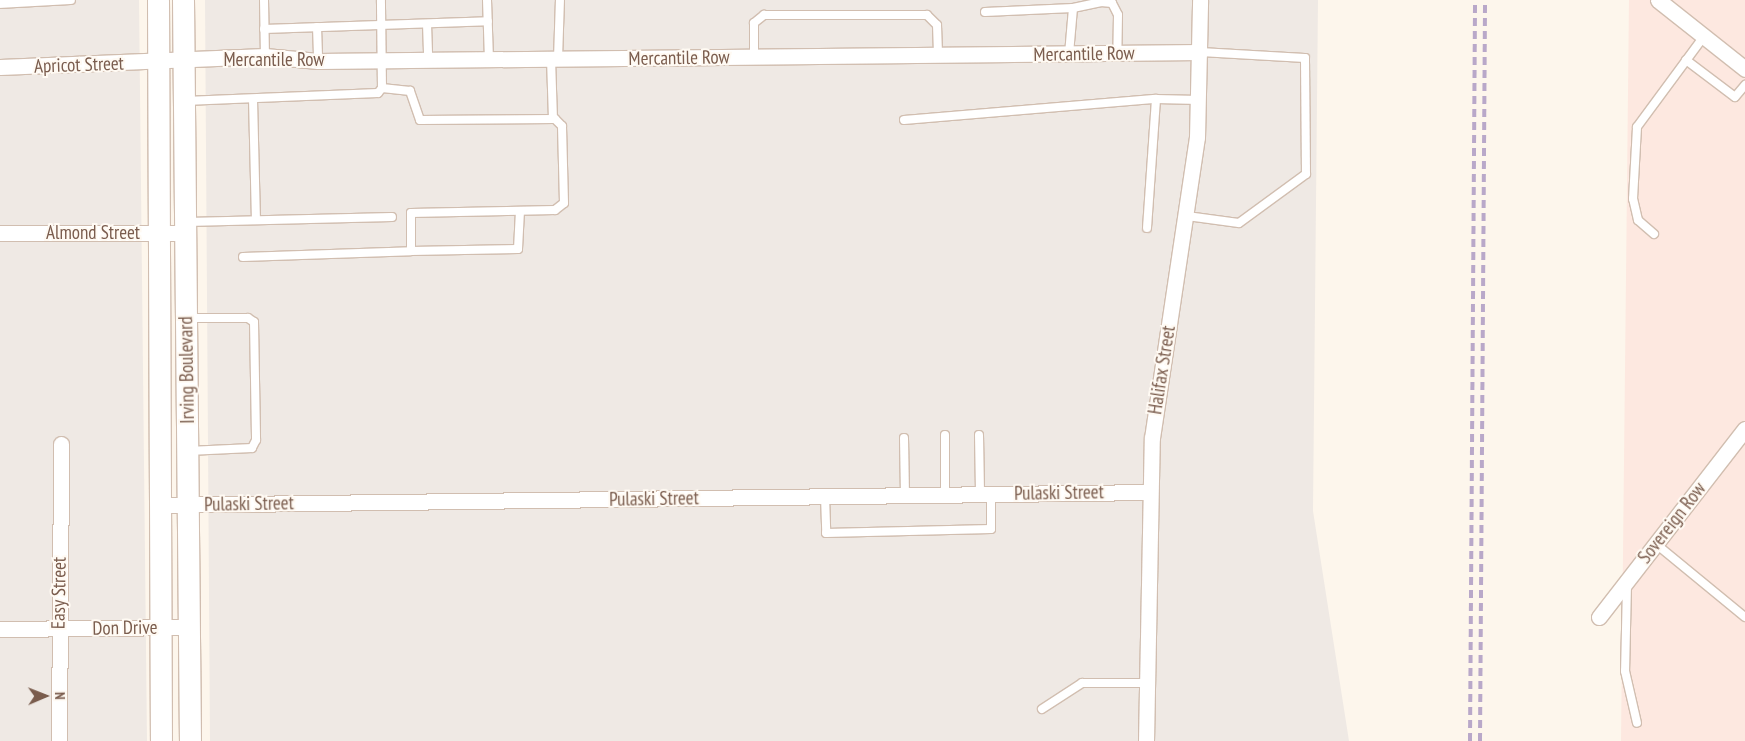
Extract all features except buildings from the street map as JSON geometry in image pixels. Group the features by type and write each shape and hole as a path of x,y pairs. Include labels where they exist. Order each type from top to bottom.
{"main road":[{"name":"Irving Boulevard","path":"158,0 161,233 161,741"},
{"name":"Irving Boulevard","path":"183,0 190,741"}],"street":[{"name":"Halifax Street","path":"1146,741 1148,492 1158,389 1187,216 1200,100 1200,0"},
{"path":"1667,2 1704,36 1745,69"},
{"name":"Mercantile Row","path":"159,62 265,56 318,61 1200,52"},
{"name":"Apricot Street","path":"0,67 159,62"},
{"name":"Almond Street","path":"0,233 161,233 185,227"},
{"name":"Sovereign Row","path":"1599,617 1745,429"},
{"name":"Easy Street","path":"59,741 58,629 61,444"},
{"name":"Pulaski Street","path":"160,506 1148,492"},
{"name":"Don Drive","path":"0,629 189,627"}],"lane":[{"path":"0,4 71,0"},
{"path":"264,0 265,56"},
{"path":"184,101 378,93 382,88 383,60 381,0"},
{"path":"487,0 489,60"},
{"path":"553,119 555,59 560,0"},
{"path":"985,12 1073,8 1083,2 1112,4 1118,15 1117,54"},
{"path":"1069,54 1073,8"},
{"path":"754,57 754,23 764,15 927,14 937,25 938,56"},
{"path":"264,28 382,26 488,21"},
{"path":"427,24 428,60"},
{"path":"317,27 318,61"},
{"path":"1654,234 1638,220 1633,143 1637,127 1704,36"},
{"path":"1187,216 1239,223 1306,174 1305,58 1200,52"},
{"path":"1686,60 1735,97 1745,85"},
{"path":"382,88 410,91 420,120 553,119 562,126 564,204 555,210 411,212 411,251"},
{"path":"253,99 256,220"},
{"path":"1147,228 1156,99"},
{"path":"904,120 1156,99 1200,100"},
{"path":"243,257 518,249 520,211"},
{"path":"185,227 256,220 392,217"},
{"path":"186,318 248,318 254,322 256,430 252,448 188,451"},
{"path":"945,435 945,495"},
{"path":"825,496 826,533 991,529 979,435"},
{"path":"904,438 905,496"},
{"path":"1656,544 1745,616"},
{"path":"1627,581 1625,671 1637,723"},
{"path":"1042,709 1082,683 1146,683"}],"shaded area":[{"path":"0,0 139,0 147,741 0,741"},
{"path":"205,0 1318,0 1313,511 1349,741 210,741"},
{"path":"1629,0 1745,0 1745,741 1621,741"}],"railway":[{"path":"1470,741 1475,0"},
{"path":"1480,741 1485,0"}]}
